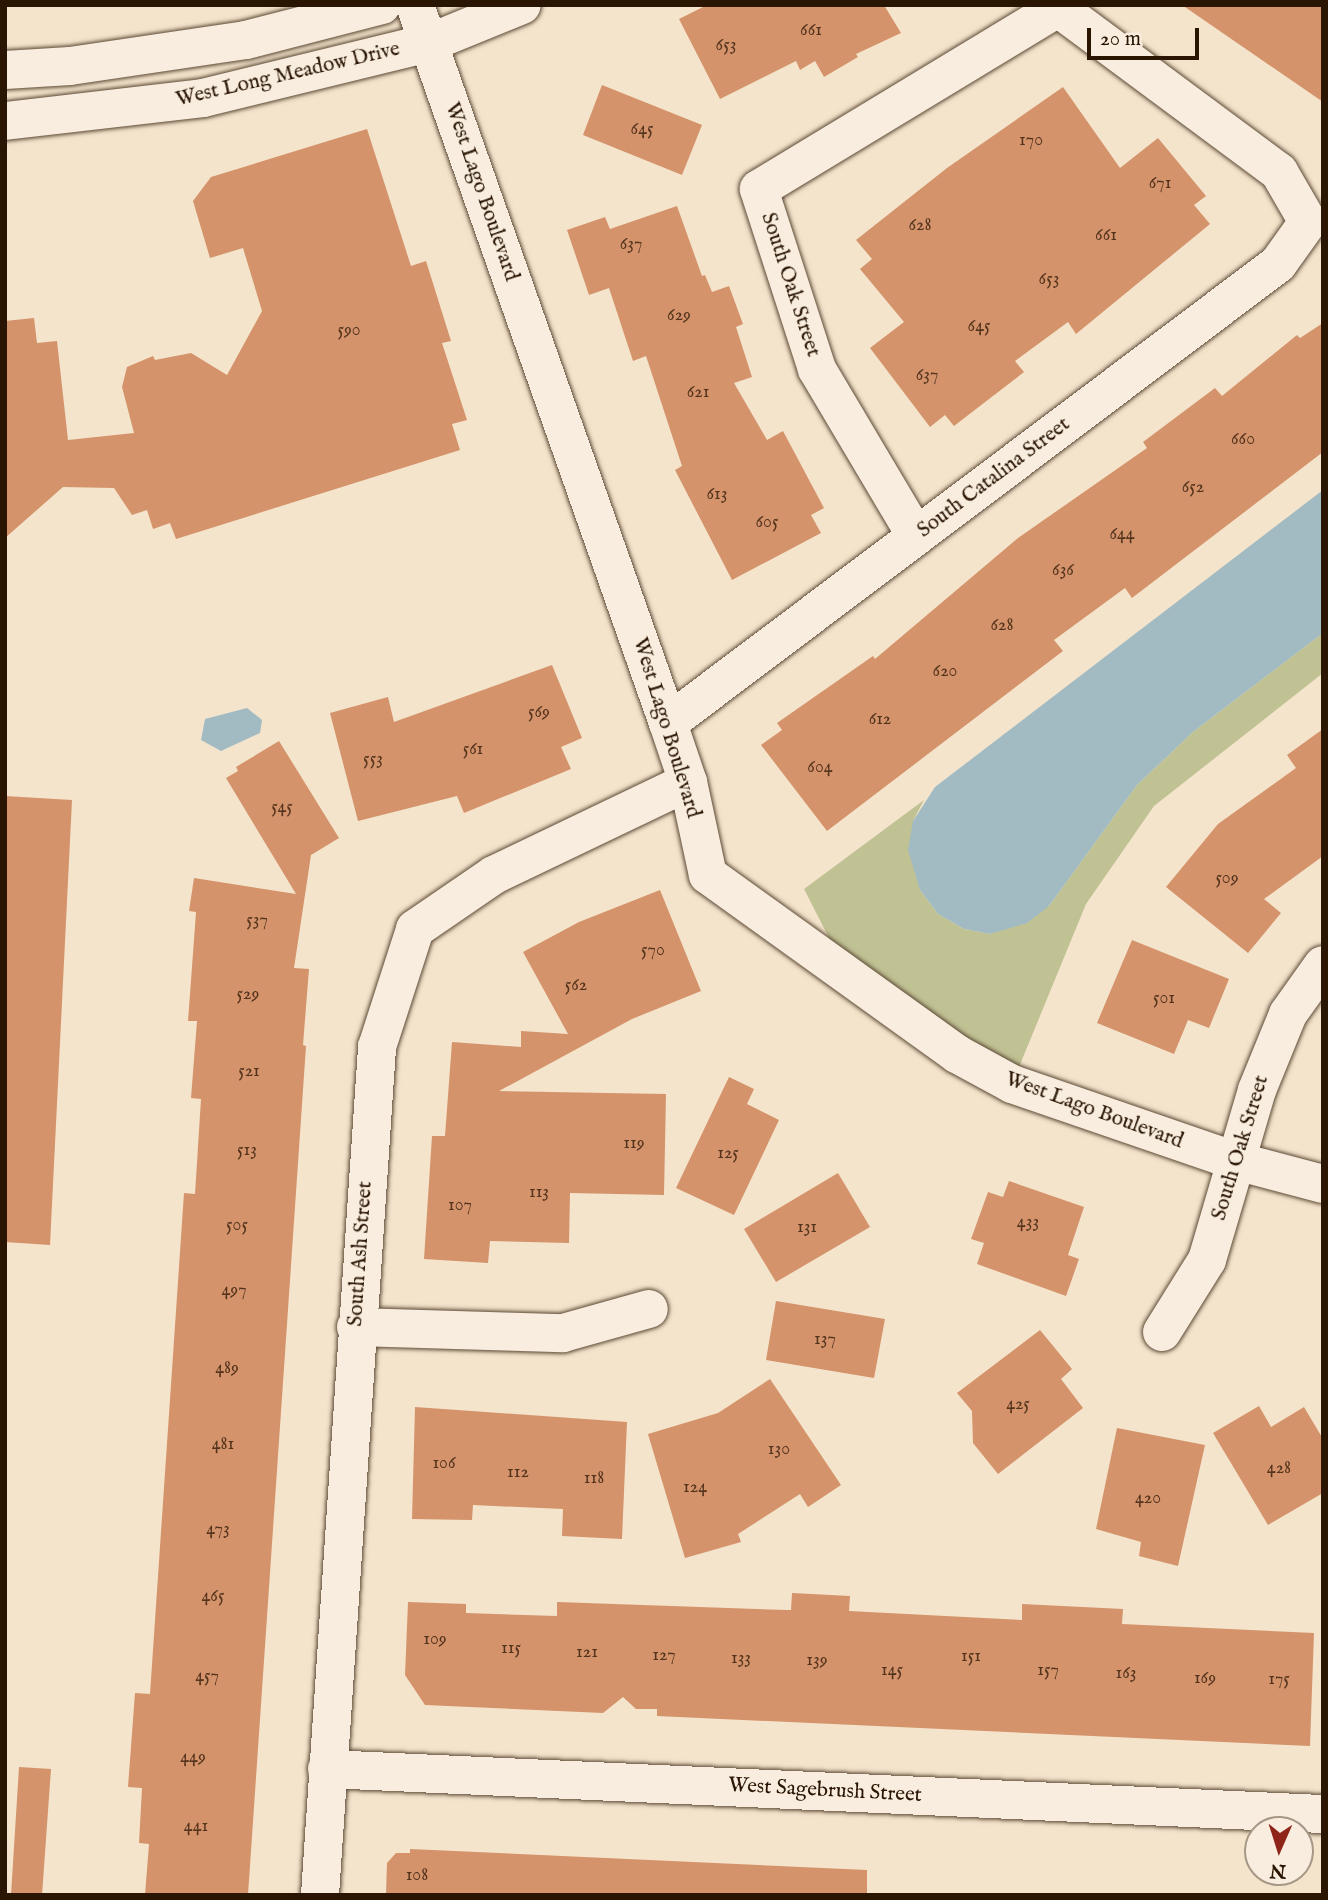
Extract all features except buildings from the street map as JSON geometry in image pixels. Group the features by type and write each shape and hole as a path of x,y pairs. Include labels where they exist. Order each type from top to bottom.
{"street":[{"name":"West Long Meadow Drive","path":"5,70 70,66 246,40 383,5"},
{"name":"West Lago Boulevard","path":"415,5 688,782 708,875 850,981 957,1054 1012,1084 1236,1161 1323,1184"},
{"name":"West Long Meadow Drive","path":"5,121 203,98 429,44 523,5"},
{"name":"South Catalina Street","path":"668,723 1278,264 1308,222 1279,172 1056,7"},
{"name":"South Oak Street","path":"916,536 817,369 759,189 1056,7"},
{"name":"South Ash Street","path":"320,1895 356,1327 377,1047 415,929 494,875 688,782"},
{"name":"South Oak Street","path":"1162,1332 1207,1260 1257,1090 1288,1014 1323,965"},
{"path":"356,1327 563,1333 649,1308"},
{"name":"West Sagebrush Street","path":"327,1769 1323,1814"}],"green space":[{"path":"1323,633 1323,673 1154,806 1086,904 1012,1084 851,981 804,889 924,800 913,821 920,890 938,914 964,929 990,934 1049,906 1137,785 1193,732"}],"water":[{"path":"1323,490 1323,633 1193,732 1137,785 1049,906 1027,923 990,934 964,929 938,914 920,890 908,850 913,821 935,787"},
{"path":"247,708 262,720 260,733 221,751 201,740 205,719"}]}
